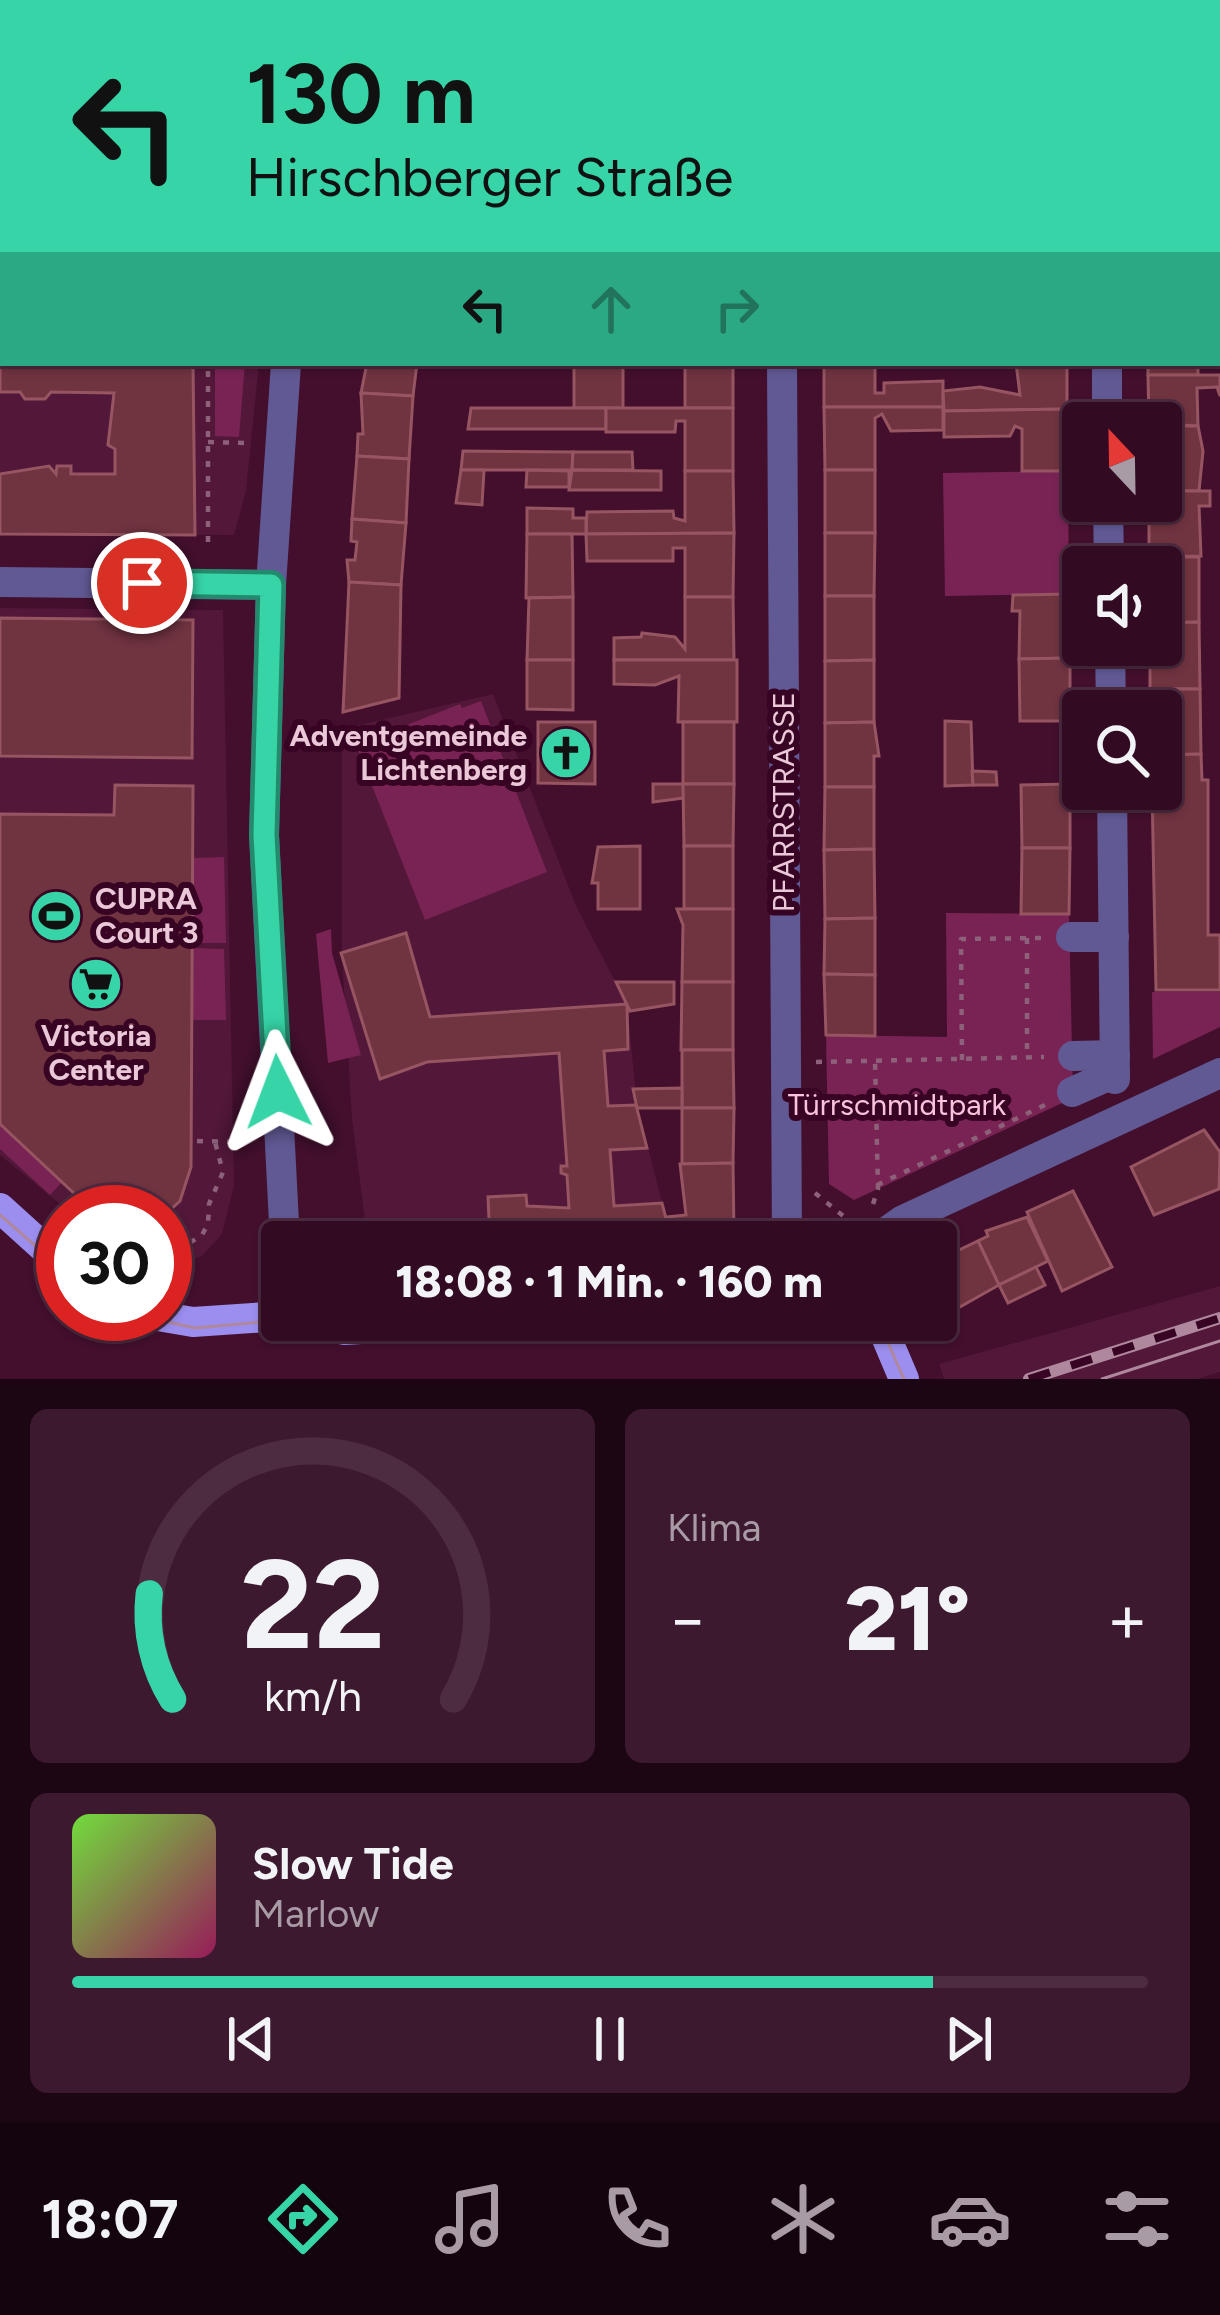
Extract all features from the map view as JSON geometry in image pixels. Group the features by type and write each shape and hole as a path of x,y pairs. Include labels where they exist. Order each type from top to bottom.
{"main road":[{"path":"1,1214 36,1242"},
{"path":"192,1322 261,1317"},
{"path":"888,1341 904,1379"}],"street":[{"path":"284,1221 264,835 271,585 286,366"},
{"name":"PFARRSTRASSE","path":"782,366 787,1221"},
{"path":"1107,366 1107,402"},
{"path":"0,582 271,585"},
{"path":"1112,810 1115,1069"},
{"path":"1071,937 1114,937"},
{"path":"1072,1056 1115,1069"},
{"path":"1072,1093 1115,1069"},
{"path":"902,1221 1220,1073"}],"path":[{"path":"208,366 208,542"},
{"path":"208,442 248,442"},
{"path":"962,1060 961,939 1071,937"},
{"path":"1027,938 1027,1058"},
{"path":"816,1063 1072,1056"},
{"path":"872,1207 877,1185 875,1061"},
{"path":"877,1185 1072,1093"},
{"path":"197,1142 240,1142"},
{"path":"192,1241 208,1224 209,1204 224,1172 215,1142"},
{"path":"814,1193 847,1219"}],"shaded area":[{"path":"0,366 259,366 246,491 234,535 0,534"},
{"path":"0,608 223,610 234,1186 222,1234 202,1256 192,1259 192,1185 37,1185 0,1155"},
{"path":"493,694 577,908 627,1004 637,1104 667,1221 365,1221 352,1119 342,956 342,729"},
{"path":"1220,1286 1220,1372 1197,1379 944,1379 939,1364"}],"green space":[{"path":"215,366 245,366 239,437 215,436"},
{"path":"1062,471 1062,522 1068,522 1069,546 1062,546 1062,594 945,596 943,473"},
{"path":"481,701 547,872 425,920 356,745 460,704 462,708"},
{"path":"224,857 226,943 192,943 193,858"},
{"name":"Türrschmidtpark","path":"946,913 1069,914 1073,1098 854,1200 829,1184 826,1035 947,1037"},
{"path":"331,929 332,953 361,1055 328,1063 316,934"},
{"path":"192,948 224,949 226,1020 192,1020"},
{"path":"1152,992 1220,992 1220,1027 1153,1059"},
{"path":"0,1124 62,1182 39,1185 0,1149"}],"building":[{"path":"0,366 193,366 195,535 0,534 0,474 49,466 56,474 57,466 71,466 71,474 115,474 115,449 108,445 114,393 51,392 45,399 25,399 20,392 0,392"},
{"path":"366,366 417,366 413,396 361,393"},
{"path":"574,366 623,366 623,408 574,408"},
{"path":"685,366 733,366 733,408 685,408"},
{"path":"824,366 875,366 875,393 884,393 884,383 943,381 943,407 824,407"},
{"path":"1016,366 1067,366 1067,402 1062,402 1062,409 944,411 943,391 980,387 1020,395"},
{"path":"1148,366 1198,366 1198,375 1148,375"},
{"path":"1148,375 1220,375 1220,396 1217,387 1197,388 1198,426 1182,425 1182,402 1149,402"},
{"path":"361,393 413,396 409,459 357,456 358,434 363,434"},
{"path":"824,407 943,407 943,430 891,431 882,414 875,418 875,470 825,470"},
{"path":"471,408 606,408 606,429 468,429"},
{"path":"606,408 733,408 733,471 685,471 685,421 676,421 675,432 606,432"},
{"path":"1062,409 1062,471 1022,471 1022,429 1015,426 1010,436 944,437 944,411"},
{"path":"1182,426 1198,426 1203,451 1199,491 1182,491"},
{"path":"463,451 573,452 572,470 461,470"},
{"path":"573,452 632,452 633,470 572,470"},
{"path":"357,456 409,459 406,523 352,519"},
{"path":"461,470 484,470 482,505 456,503"},
{"path":"527,470 569,471 569,487 526,487"},
{"path":"572,470 661,471 661,490 569,490"},
{"path":"825,470 875,470 875,533 825,533"},
{"path":"685,471 733,471 734,533 586,534 587,512 673,511 674,518 685,521"},
{"path":"1182,491 1210,491 1210,506 1199,506 1201,556 1182,556 1182,546 1149,546 1149,522 1182,522"},
{"path":"527,508 573,509 573,518 586,518 586,534 527,534"},
{"path":"352,519 406,523 401,585 349,582 347,560 355,560 357,542 351,541"},
{"path":"734,533 733,597 685,597 685,548 673,548 673,561 587,561 586,534"},
{"path":"825,533 875,533 874,596 825,596"},
{"path":"527,534 572,534 573,597 526,598"},
{"path":"1182,557 1199,557 1199,622 1182,622"},
{"path":"349,582 401,585 399,698 343,712"},
{"path":"1062,594 1062,658 1019,659 1020,611 1012,611 1013,595"},
{"path":"825,596 874,596 874,660 825,661"},
{"path":"573,597 573,660 527,660 529,598"},
{"path":"685,597 733,597 734,660 614,660 614,638 641,637 642,633 675,637 685,649"},
{"path":"0,618 193,620 192,758 0,756"},
{"path":"1182,622 1199,622 1200,689 1150,689 1150,666 1182,666"},
{"path":"1062,658 1062,666 1070,666 1070,690 1062,690 1062,721 1020,721 1019,659"},
{"path":"527,660 573,660 573,710 527,709"},
{"path":"614,660 737,660 737,722 678,722 679,676 655,685 614,684"},
{"path":"874,660 874,722 825,723 825,661"},
{"path":"1200,689 1201,754 1182,754 1182,690 1150,690"},
{"path":"945,721 971,722 973,785 945,786"},
{"name":"Adventgemeinde Lichtenberg","path":"538,722 595,722 595,784 538,783"},
{"path":"683,722 734,722 734,784 683,784"},
{"path":"874,722 879,756 874,756 874,787 825,787 825,723"},
{"path":"1182,754 1201,754 1202,780 1208,780 1208,935 1220,935 1220,990 1156,990 1152,810 1182,810"},
{"path":"972,771 996,772 997,785 973,785"},
{"path":"653,784 683,784 684,798 653,802"},
{"path":"683,784 734,784 733,846 684,846"},
{"path":"1062,784 1062,810 1070,810 1070,848 1022,848 1021,785"},
{"name":"Victoria Center","path":"115,785 193,786 191,1167 185,1185 65,1185 0,1124 0,814 114,815"},
{"path":"825,787 874,787 874,849 824,850"},
{"path":"640,846 640,909 598,909 598,883 592,883 598,847"},
{"path":"684,846 733,846 733,909 684,909"},
{"path":"1022,848 1070,848 1069,914 1021,914"},
{"path":"874,849 875,918 825,919 824,850"},
{"path":"677,909 733,909 733,982 682,982 683,925"},
{"path":"875,918 875,975 824,974 825,919"},
{"path":"406,933 430,1017 627,1004 628,1049 604,1051 608,1106 636,1105 647,1148 610,1150 614,1206 662,1203 667,1221 489,1221 488,1197 526,1195 527,1206 569,1208 567,1175 561,1173 561,1166 567,1166 559,1053 427,1062 380,1079 341,953"},
{"path":"824,974 875,975 875,1036 826,1035"},
{"path":"616,982 674,982 674,1004 630,1011"},
{"path":"682,982 733,982 733,1050 681,1050"},
{"path":"682,1050 733,1050 734,1108 682,1108"},
{"path":"682,1088 682,1108 637,1108 633,1089"},
{"path":"682,1108 734,1108 733,1163 682,1164"},
{"path":"1204,1130 1220,1152 1219,1189 1154,1215 1131,1167"},
{"path":"733,1163 734,1221 667,1221 666,1217 686,1215 680,1164"},
{"path":"1073,1191 1112,1267 1062,1291 1027,1212"},
{"path":"1027,1217 1048,1261 999,1285 978,1241 988,1236 986,1231"},
{"path":"978,1241 999,1285 957,1309 957,1251"},
{"path":"1036,1267 1045,1285 1008,1303 999,1285"}],"tram line":[{"path":"0,1215 36,1246"},
{"path":"192,1327 261,1322"},
{"path":"887,1341 904,1379"},
{"path":"1102,1379 1220,1341"}],"railway":[{"path":"1029,1379 1220,1318"}],"place":[{"name":"Adventgemeinde Lichtenberg","path":"566,753"},
{"name":"CUPRA Court 3","path":"56,916"},
{"name":"Victoria Center","path":"96,984"}],"route":[{"path":"142,583 271,585 264,835 278,1092"}]}
